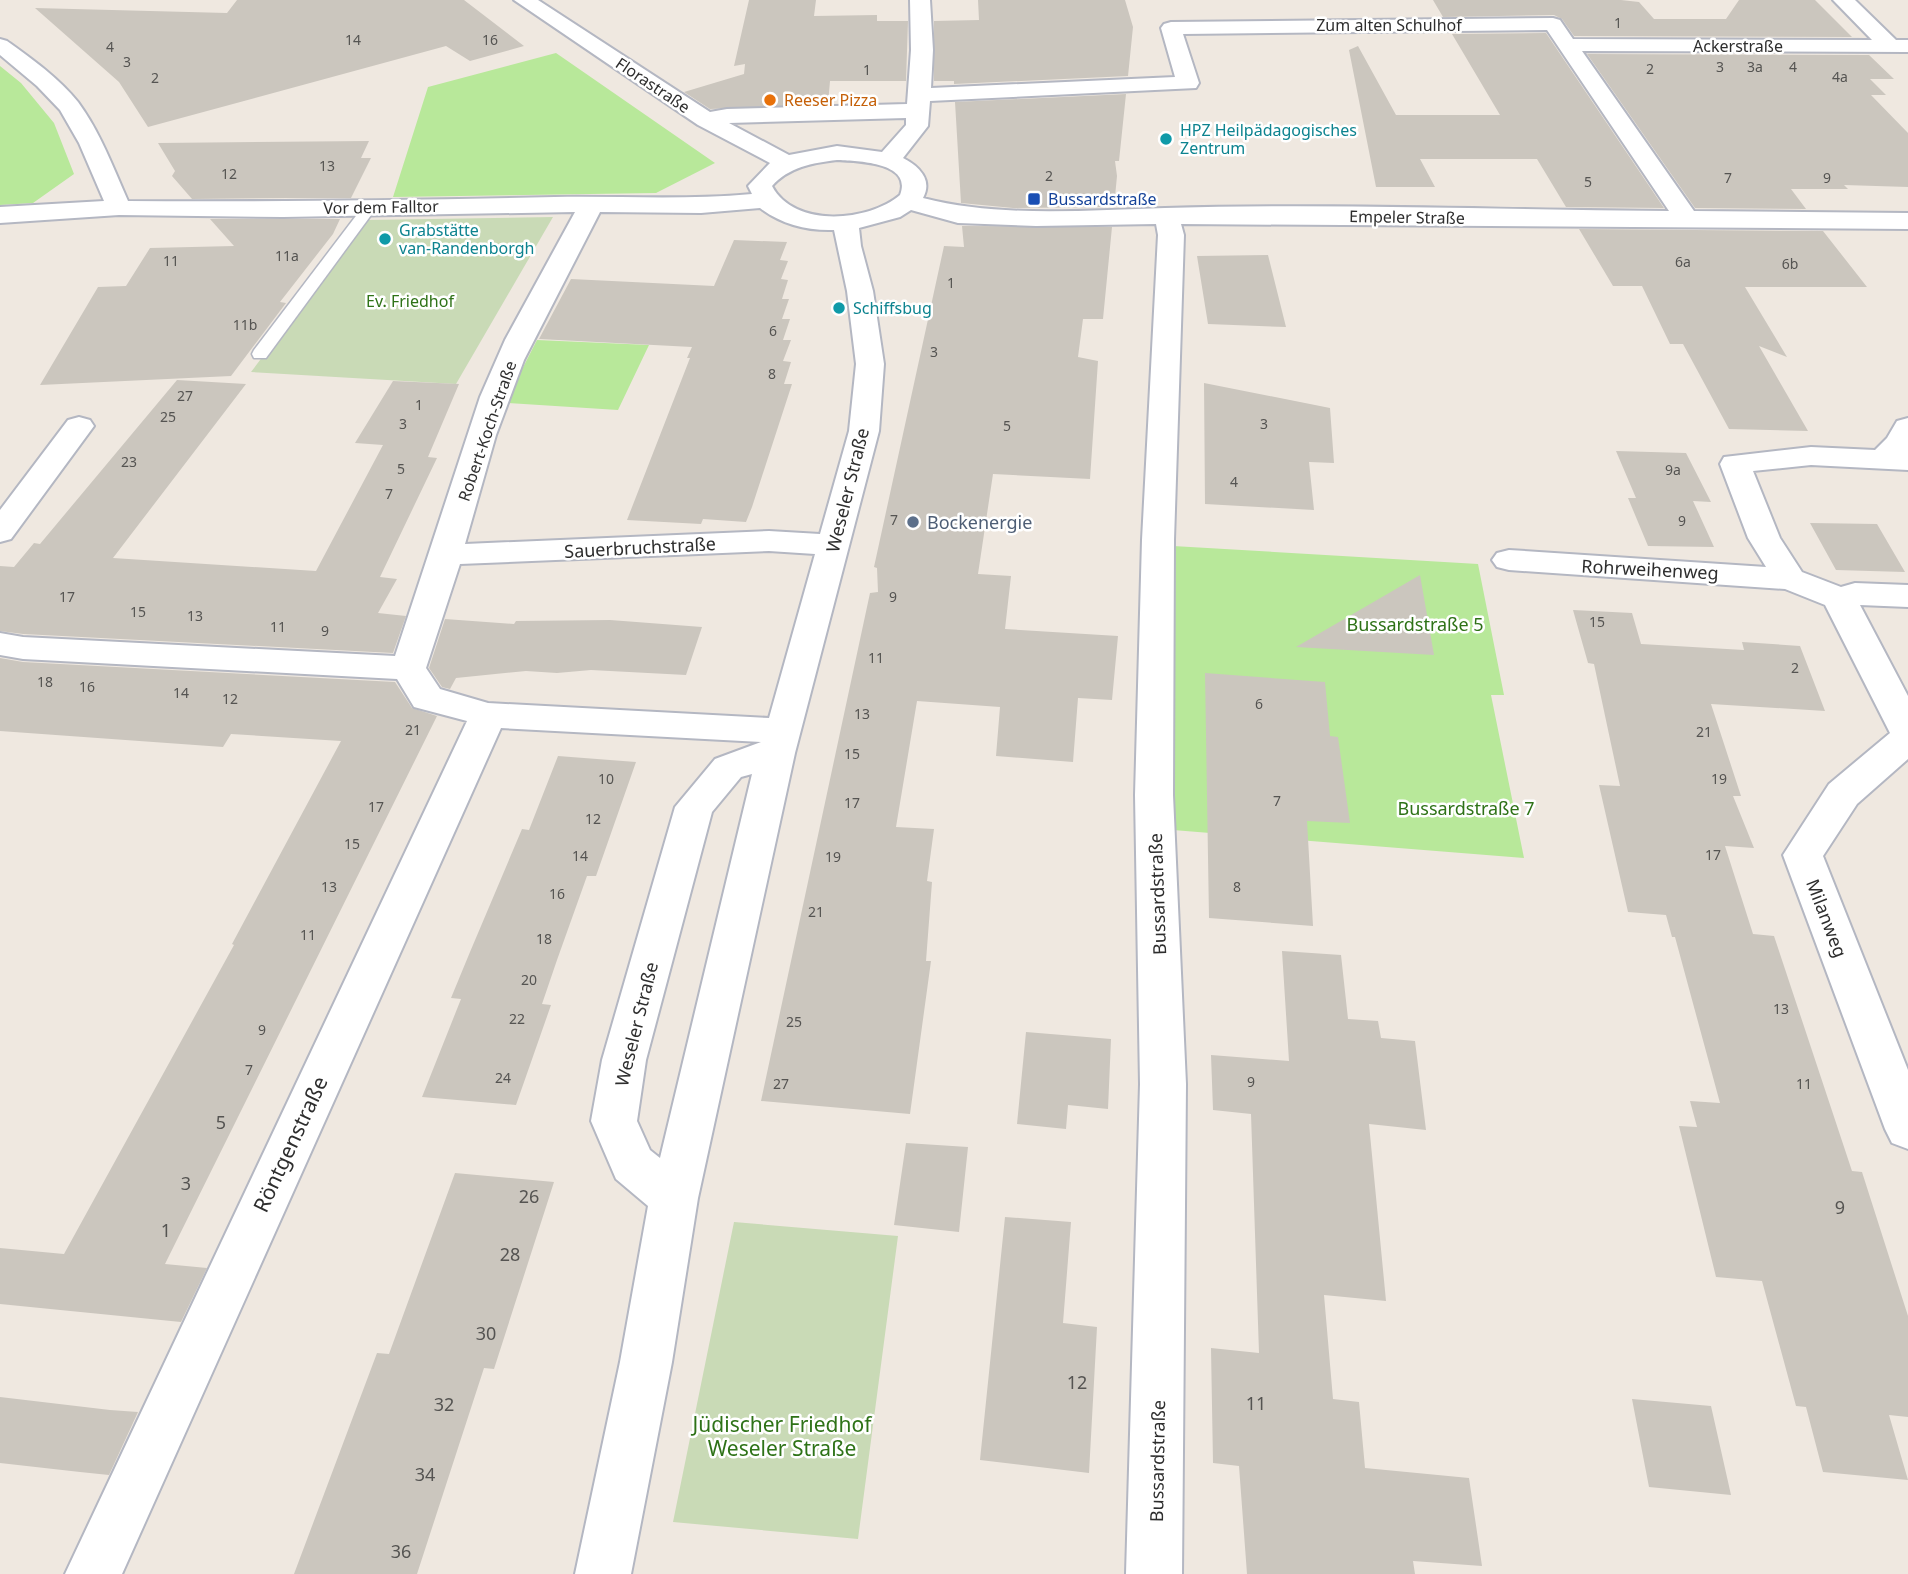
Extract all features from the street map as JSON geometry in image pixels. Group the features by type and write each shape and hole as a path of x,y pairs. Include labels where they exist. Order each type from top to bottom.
{"street":[{"name":"Florastraße","path":"524,0 706,120 787,163"},
{"path":"888,160 917,126 922,50 919,0"},
{"path":"1535,0 1687,220"},
{"path":"1843,0 1899,46"},
{"name":"Zum alten Schulhof","path":"918,103 1188,83 1171,28 1553,24"},
{"path":"0,45 43,78 69,107 119,208"},
{"name":"Ackerstraße","path":"1568,45 1899,46"},
{"path":"706,120 727,116 918,103"},
{"path":"837,153 864,154 888,160 904,168 915,179 915,191 908,202 892,212 871,219 846,223 794,218 775,210 763,200 760,186 768,173 787,163 810,156 837,153"},
{"name":"Vor dem Falltor","path":"0,215 119,208 283,210 591,204 701,206 763,200"},
{"name":"Empeler Straße","path":"908,202 942,213 1036,218 1166,215 1908,221"},
{"name":"Robert-Koch-Straße","path":"408,668 426,622 488,418 510,360 574,242 591,204"},
{"name":"Bussardstraße","path":"1154,1574 1163,1084 1154,795 1158,540 1171,235 1166,215"},
{"name":"Weseler Straße","path":"603,1574 646,1362 674,1198 780,742 864,431 870,364 860,291 848,246 846,223"},
{"path":"0,533 79,426"},
{"path":"1790,579 1764,538 1735,464 1811,456 1896,460 1899,443 1908,427"},
{"name":"Sauerbruchstraße","path":"446,555 769,541 833,545"},
{"name":"Rohrweihenweg","path":"1509,560 1790,579 1839,598 1855,594 1908,596"},
{"path":"1839,598 1908,731"},
{"path":"0,644 23,648 408,668 427,698 488,715 780,742"},
{"name":"Röntgenstraße","path":"93,1574 488,715"},
{"name":"Milanweg","path":"1908,738 1843,794 1803,855 1908,1129"},
{"name":"Weseler Straße","path":"674,1198 633,1164 614,1121 624,1060 694,807 729,768 780,742"}],"lane":[{"path":"260,354 370,207"}],"green space":[{"path":"556,53 715,163 656,193 393,197 428,87"},
{"path":"0,66 21,83 54,123 74,174 33,203 0,205"},
{"name":"Ev. Friedhof","path":"553,217 456,384 251,372 366,220"},
{"path":"537,340 649,345 618,410 508,403 513,387"},
{"path":"1173,546 1478,564 1504,695 1491,695 1524,858 1173,830"},
{"name":"Jüdischer Friedhof Weseler Straße","path":"734,1222 898,1236 858,1539 673,1522"}],"building":[{"path":"237,0 464,0 524,46 470,61 446,46 148,127 119,82 35,8 227,13"},
{"path":"749,0 816,0 814,16 877,15 877,21 908,21 906,81 830,81 828,104 710,109 684,92 744,74 745,64 734,66"},
{"path":"978,0 1125,0 1133,27 1128,76 954,84 954,81 934,81 934,21 979,20"},
{"path":"1433,0 1621,0 1639,2 1654,19 1726,19 1739,0 1815,0 1852,37 1574,36 1562,19 1554,15 1443,17"},
{"path":"1546,33 1664,208 1566,207 1537,159 1420,159 1435,187 1376,187 1349,50 1358,46 1396,115 1500,115 1452,34"},
{"path":"1587,54 1869,55 1894,79 1870,79 1886,95 1871,95 1908,133 1908,187 1844,185 1848,189 1791,189 1806,209 1695,208"},
{"path":"1126,94 1119,161 1115,161 1117,176 1114,207 1013,208 961,203 955,102"},
{"path":"369,141 361,158 371,158 351,198 192,199 172,176 175,171 158,143"},
{"path":"210,219 340,219 333,234 280,302 286,303 231,376 40,385 98,287 126,286 150,248 234,246"},
{"path":"962,226 1112,227 1103,319 1083,319 1078,357 1098,361 1090,479 993,474 978,574 1011,576 1005,629 1118,636 1112,700 1078,698 1073,762 996,756 1000,707 917,701 896,827 934,829 927,881 932,882 926,961 931,961 910,1114 761,1101 870,593 878,592 877,568 874,567 944,246 964,247"},
{"path":"1579,229 1823,231 1867,287 1745,287 1787,357 1759,346 1808,431 1729,429 1683,344 1670,344 1642,286 1613,286"},
{"path":"734,240 787,242 780,260 788,261 781,279 788,280 782,299 789,299 782,319 790,319 783,340 791,340 783,361 791,362 784,384 792,384 752,507 746,522 703,519 701,524 627,520 692,347 539,339 571,279 714,286"},
{"path":"1268,255 1286,327 1208,324 1197,256"},
{"path":"177,380 246,384 113,558 316,571 383,445 355,443 393,381 459,384 428,457 437,458 380,577 397,579 378,613 406,616 393,653 0,631 0,566 14,567 34,543 40,544"},
{"path":"1204,383 1330,408 1334,463 1309,462 1314,510 1205,504"},
{"path":"1616,451 1686,453 1711,502 1693,501 1714,547 1648,546 1628,498 1636,498"},
{"path":"1810,523 1877,524 1905,572 1836,570"},
{"path":"1420,575 1434,655 1296,647"},
{"path":"1573,610 1632,613 1641,644 1744,650 1742,642 1800,646 1825,711 1711,704 1741,796 1733,796 1754,848 1725,846 1753,934 1774,936 1852,1171 1862,1172 1908,1316 1908,1417 1889,1415 1908,1480 1823,1472 1806,1407 1796,1406 1762,1281 1716,1277 1679,1126 1697,1127 1690,1101 1720,1103 1675,937 1672,937 1666,915 1628,912 1599,785 1620,786 1594,664 1588,663"},
{"path":"445,619 514,624 516,621 610,620 702,627 686,675 591,670 557,673 526,671 456,678 450,689 442,687 429,668"},
{"path":"0,658 23,662 395,682 412,708 437,716 165,1264 207,1268 181,1322 0,1304 0,1248 64,1254 234,945 232,944 341,741 231,734 223,747 0,731"},
{"path":"1205,673 1325,682 1330,736 1338,737 1350,823 1307,821 1313,926 1209,918"},
{"path":"558,756 636,762 596,876 587,876 557,960 542,1004 551,1005 516,1105 422,1097 461,999 451,998 522,829 529,830"},
{"path":"1282,951 1341,955 1348,1019 1378,1021 1381,1038 1415,1041 1426,1130 1369,1124 1386,1301 1324,1295 1333,1399 1359,1402 1365,1468 1469,1478 1482,1566 1413,1561 1415,1574 1247,1574 1239,1466 1213,1463 1211,1348 1259,1353 1251,1114 1213,1110 1211,1055 1289,1061"},
{"path":"1026,1032 1111,1039 1108,1109 1068,1105 1066,1129 1017,1124"},
{"path":"906,1143 968,1147 959,1232 894,1225"},
{"path":"455,1173 554,1182 494,1369 484,1368 417,1574 294,1574 377,1353 389,1354"},
{"path":"1005,1217 1071,1222 1063,1323 1097,1327 1089,1473 980,1460"},
{"path":"0,1397 138,1412 109,1475 80,1472 0,1463"},
{"path":"1632,1399 1711,1406 1731,1495 1649,1487"}],"place":[{"name":"Reeser Pizza","path":"770,100"},
{"name":"HPZ Heilpädagogisches Zentrum","path":"1166,139"},
{"name":"Bussardstraße","path":"1034,199"},
{"name":"Grabstätte van-Randenborgh","path":"385,239"},
{"name":"Schiffsbug","path":"839,308"},
{"name":"Bockenergie","path":"913,522"}],"park label":[{"name":"Bussardstraße 5","path":"1415,624"},
{"name":"Bussardstraße 7","path":"1466,808"}]}
